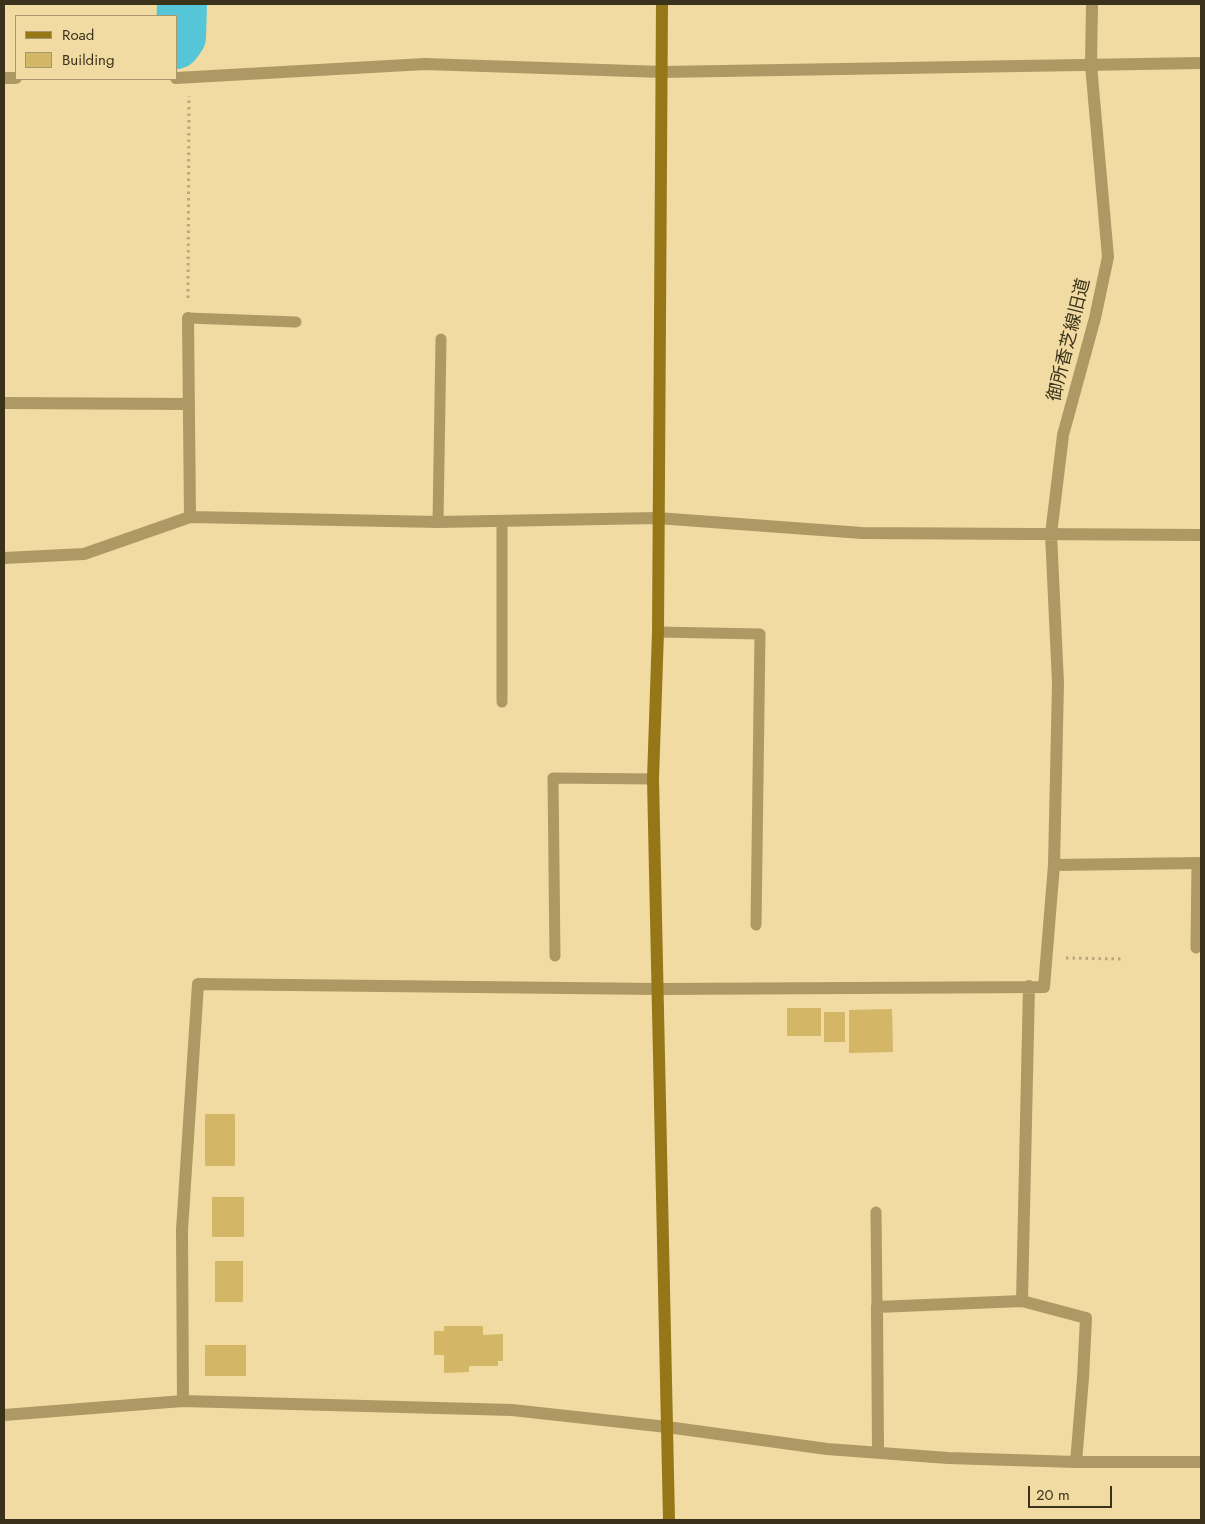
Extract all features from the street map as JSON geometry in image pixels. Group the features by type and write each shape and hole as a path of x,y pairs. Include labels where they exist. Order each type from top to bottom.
{"street":[{"path":"662,4 657,518 658,632 653,779 669,1520"},
{"name":"御所香芝線旧道","path":"1029,986 1044,987 1048,958 1054,865 1058,683 1051,534 1063,435 1095,318 1108,256 1091,65 1092,4"},
{"path":"178,78 426,64 662,72 1201,63"},
{"path":"188,318 190,517"},
{"path":"4,403 189,404"},
{"path":"4,558 84,554 190,517 438,522 657,518 862,533 1201,535"},
{"path":"1054,865 1199,862"},
{"path":"183,1401 182,1230 198,984 659,989 1029,986 1022,1301"},
{"path":"878,1452 877,1307 1022,1301 1086,1318 1076,1462"},
{"path":"4,1415 183,1401 512,1410 667,1427 827,1449 948,1458 1076,1462 1201,1462"}],"lane":[{"path":"188,318 296,322"},
{"path":"438,522 441,339"},
{"path":"502,522 502,702"},
{"path":"658,632 760,634 756,925"},
{"path":"555,956 553,778 653,779"},
{"path":"1196,948 1199,862"},
{"path":"876,1212 877,1307"}],"path":[{"path":"188,318 190,78"},
{"path":"1048,958 1121,959"}],"building":[{"path":"787,1008 821,1008 821,1036 787,1036"},
{"path":"892,1009 893,1052 849,1053 849,1010"},
{"path":"824,1012 845,1012 845,1042 824,1042"},
{"path":"205,1114 235,1114 235,1166 205,1166"},
{"path":"212,1197 244,1197 244,1237 212,1237"},
{"path":"215,1261 243,1261 243,1302 215,1302"},
{"path":"444,1326 483,1326 483,1335 503,1334 503,1361 498,1361 498,1366 469,1366 469,1372 444,1373 444,1355 434,1355 434,1331 444,1331"},
{"path":"205,1345 246,1345 246,1376 205,1376"}],"waterway":[{"path":"178,41 181,37 182,4"}]}
